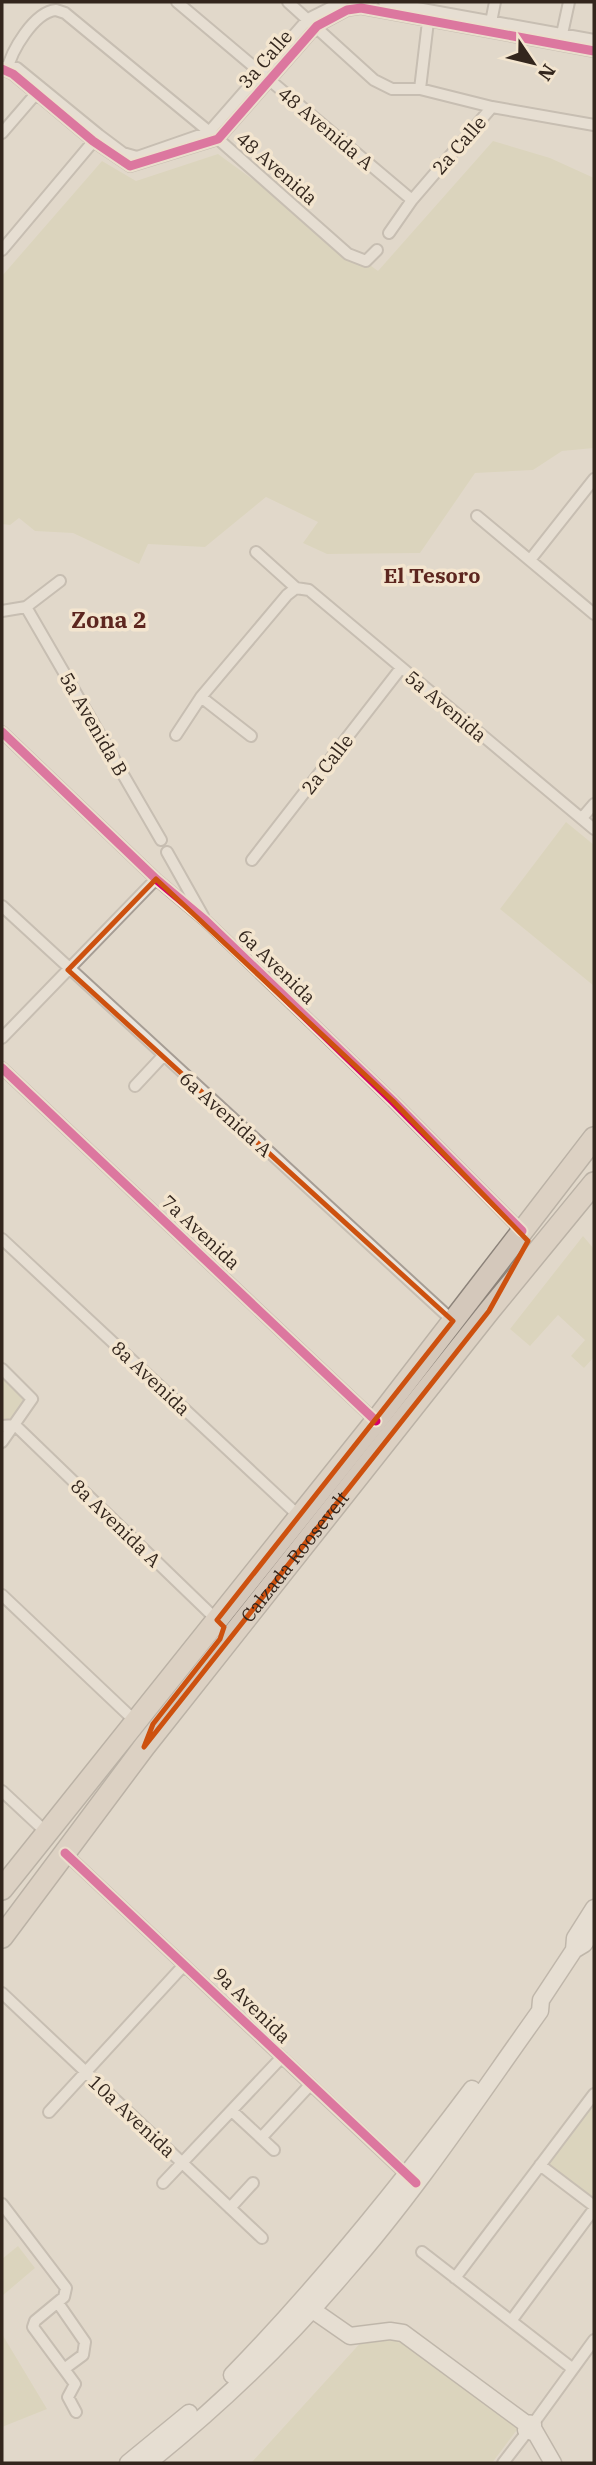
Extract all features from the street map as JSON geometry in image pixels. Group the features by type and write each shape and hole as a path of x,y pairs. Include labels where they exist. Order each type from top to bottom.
{"highway":[{"name":"Calzada Roosevelt","path":"2,1889 376,1421 594,1138"},
{"name":"Calzada Roosevelt","path":"2,1937 144,1747 489,1311 594,1183"},
{"path":"489,1311 498,1286 526,1248 527,1241 523,1231"},
{"path":"236,1632 230,1626 230,1618 273,1563 283,1538"},
{"path":"144,1747 153,1724 220,1639 222,1629 217,1620"}],"main road":[{"path":"574,1950 575,1938 594,1908"},
{"path":"128,2463 154,2453 228,2378 312,2301 411,2179 540,2011 541,2000 574,1950 584,1944 594,1929"},
{"path":"312,2301 341,2332 359,2335 390,2330 403,2333 531,2429 553,2463"}],"street":[{"name":"48 Avenida A","path":"177,2 412,200"},
{"path":"288,2 374,80 392,89 420,89 492,107"},
{"name":"3a Calle","path":"213,136 313,22 342,2"},
{"name":"3a Calle","path":"384,2 429,15 594,51"},
{"path":"491,22 495,2"},
{"path":"562,34 569,2"},
{"path":"57,6 35,22 4,68 39,90 96,138 131,157 213,136"},
{"name":"48 Avenida","path":"57,6 213,136 348,254 366,261 377,250"},
{"name":"3a Calle","path":"313,22 361,8 491,22 594,40"},
{"path":"420,89 429,15"},
{"path":"2,133 39,90"},
{"name":"2a Calle","path":"389,233 412,200 492,107 594,125"},
{"path":"2,250 96,138"},
{"path":"530,560 594,479"},
{"path":"477,516 594,614"},
{"name":"5a Avenida","path":"256,552 296,588 309,590 594,829"},
{"path":"2,611 26,607 60,581"},
{"path":"176,735 201,697 286,595 296,588"},
{"name":"5a Avenida B","path":"26,607 161,840"},
{"name":"2a Calle","path":"252,860 401,668"},
{"path":"201,697 251,736"},
{"name":"6a Avenida","path":"2,732 156,879 206,921 523,1231"},
{"path":"582,818 594,803"},
{"path":"167,852 206,921"},
{"path":"2,1038 156,879"},
{"name":"6a Avenida A","path":"2,906 68,970 453,1321"},
{"path":"135,1086 163,1056"},
{"name":"7a Avenida","path":"2,1068 376,1421"},
{"name":"8a Avenida","path":"2,1239 299,1516"},
{"path":"2,1369 32,1397 2,1442"},
{"path":"2,1426 15,1425"},
{"name":"8a Avenida A","path":"15,1425 217,1620"},
{"path":"2,1595 135,1721"},
{"path":"2,1791 47,1833"},
{"name":"9a Avenida","path":"65,1853 411,2179"},
{"path":"49,2112 184,1965"},
{"name":"10a Avenida","path":"2,1993 262,2238"},
{"path":"163,2183 282,2057"},
{"path":"261,2138 310,2085"},
{"path":"455,2278 594,2094"},
{"path":"232,2111 274,2150"},
{"path":"511,2321 594,2208 540,2165"},
{"path":"230,2208 253,2183"},
{"path":"2,2204 64,2282 64,2297 35,2321 33,2327 75,2384 68,2397 76,2412"},
{"path":"422,2252 573,2369"},
{"path":"58,2303 85,2342 83,2355 64,2369"},
{"path":"503,2463 531,2429 594,2340"}],"highlighted area":[{"path":"156,879 393,1101 528,1241 489,1311 144,1747 153,1724 220,1639 224,1627 217,1620 453,1321 68,970"}],"shaded area":[{"path":"493,141 550,158 594,178 594,448 562,451 533,470 475,473 420,553 327,554 303,543 318,522 266,497 205,547 148,544 139,564 73,533 35,531 19,518 10,525 2,524 2,276 102,161 136,181 218,154 378,271"},
{"path":"566,822 594,845 594,986 500,909"},
{"path":"583,1236 594,1249 594,1357 584,1368 571,1356 585,1340 558,1315 530,1346 510,1329"},
{"path":"2,1373 29,1399 13,1422 2,1422"},
{"path":"594,2099 594,2203 544,2165"},
{"path":"18,2246 35,2268 2,2296 2,2259"},
{"path":"2,2334 47,2409 2,2427"},
{"path":"398,2337 519,2427 492,2463 251,2463 364,2339"}],"cycle path":[{"path":"2,69 13,74 93,141 130,166 218,139 317,26 347,10 361,8 594,51"},
{"path":"2,732 156,879 206,921 393,1101 522,1231"},
{"path":"2,1068 376,1421"},
{"path":"65,1853 416,2183"}],"district":[{"name":"El Tesoro","path":"432,575"},
{"name":"Zona 2","path":"109,619"}]}
